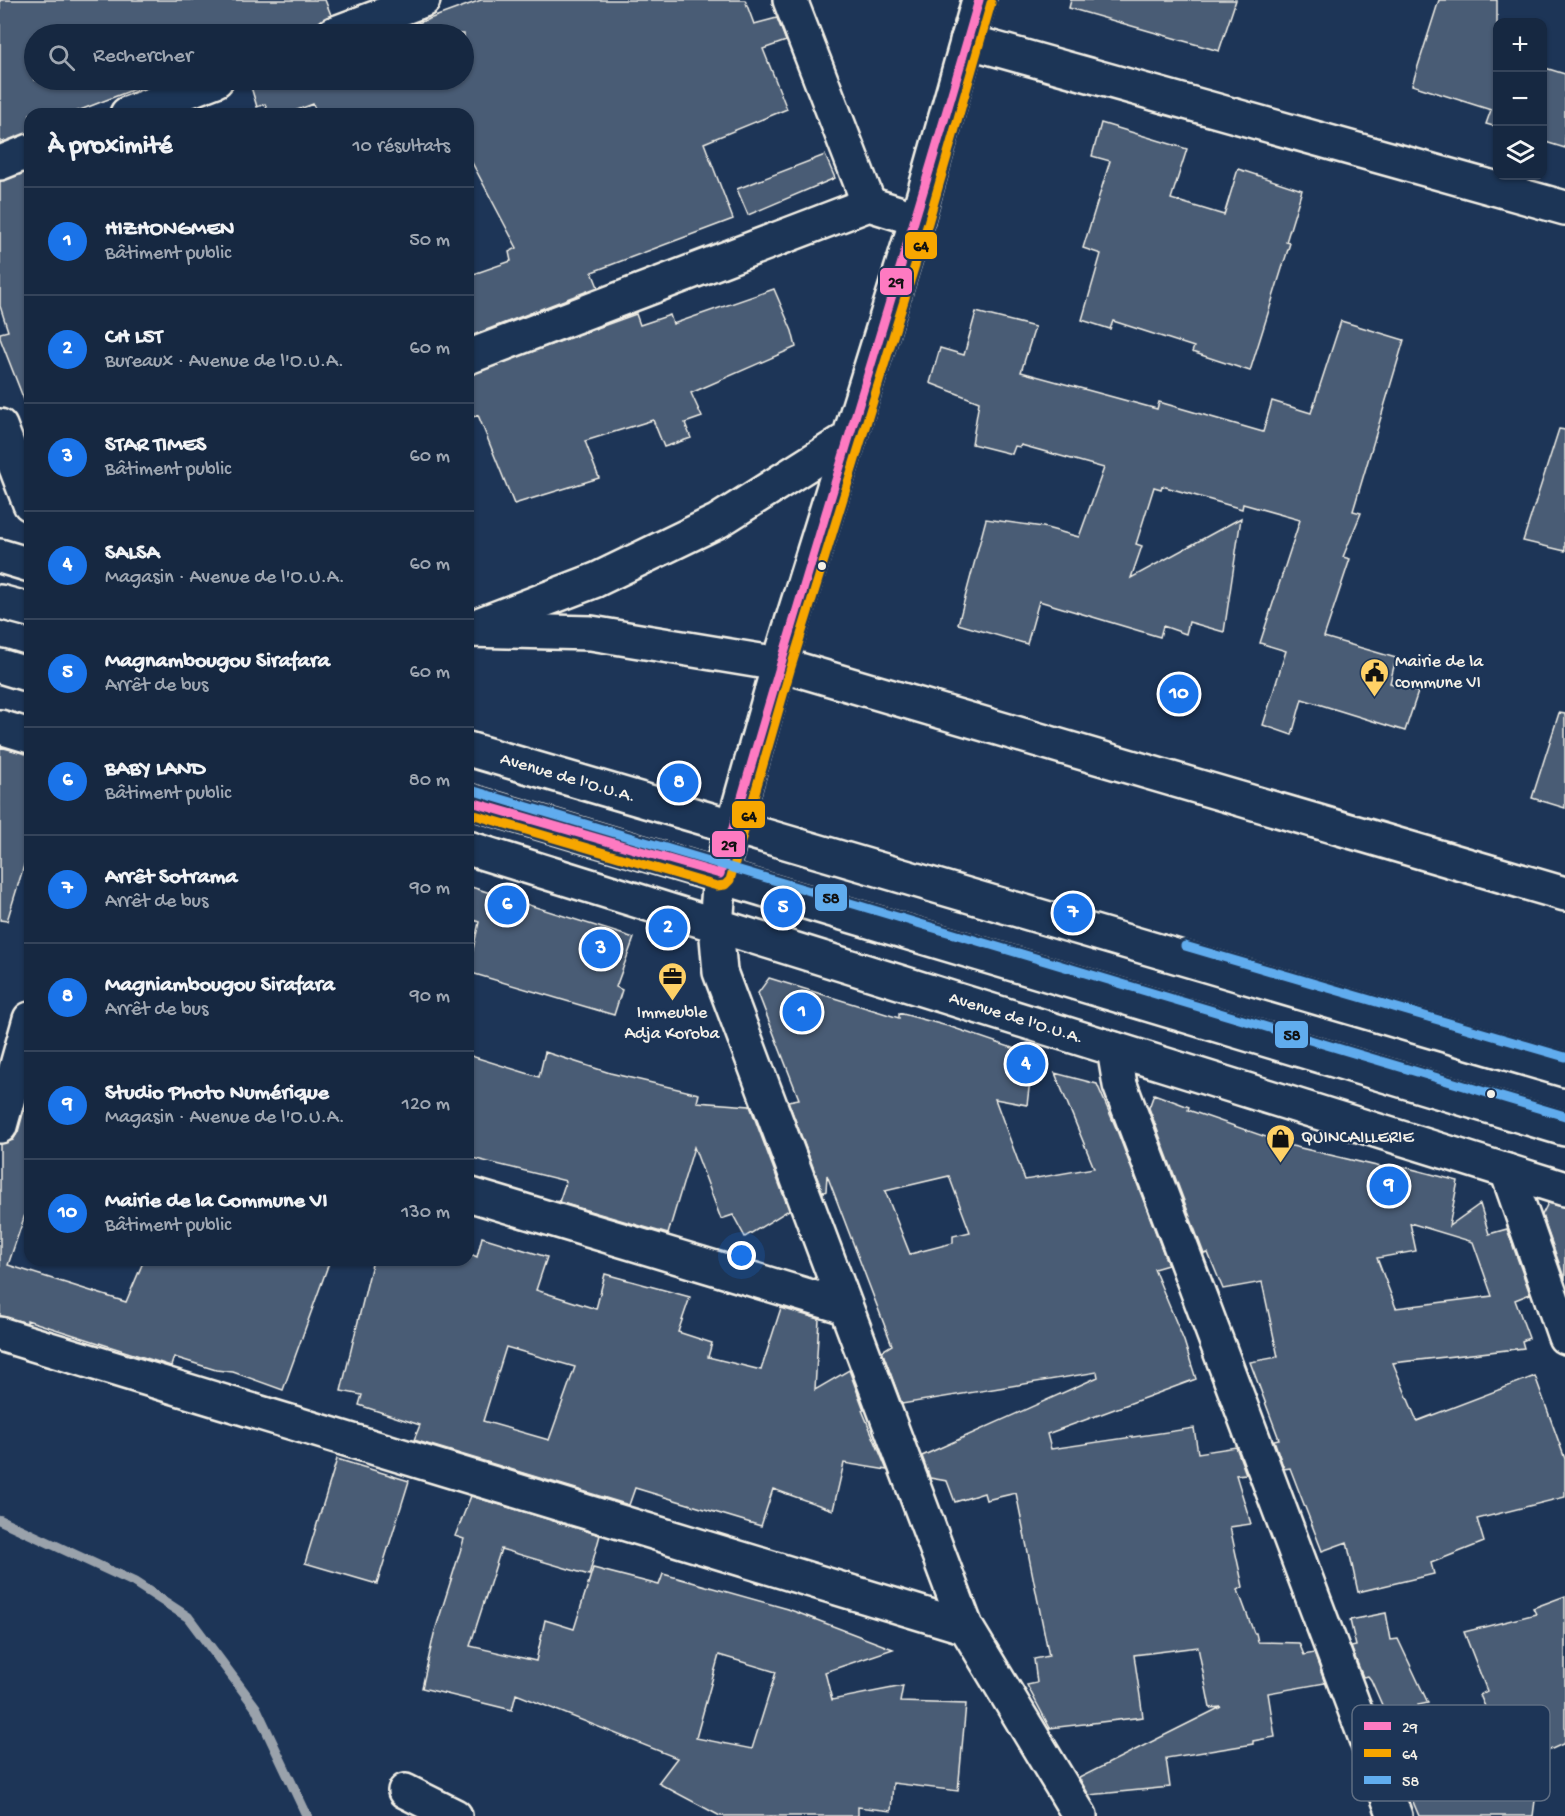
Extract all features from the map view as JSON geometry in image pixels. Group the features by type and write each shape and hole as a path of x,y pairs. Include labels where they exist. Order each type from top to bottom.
{"main road":[{"path":"359,24 423,0"},
{"path":"790,0 869,204"},
{"path":"979,0 917,219 779,664 720,874 716,926 720,972 966,1627 1080,1816"},
{"path":"967,41 1565,208"},
{"path":"143,108 190,90"},
{"path":"0,163 24,153"},
{"path":"474,355 869,204 917,219"},
{"path":"0,426 24,488"},
{"path":"474,627 596,580 718,521 849,438"},
{"path":"0,556 24,563"},
{"path":"0,602 24,608"},
{"path":"474,629 591,633 779,664 1565,894"},
{"path":"0,726 24,734"},
{"name":"Avenue de l'O.U.A.","path":"474,751 1565,1070"},
{"path":"474,803 720,874 1565,1129"},
{"name":"Avenue de l'O.U.A.","path":"474,850 1565,1189"},
{"path":"0,1126 16,1059 24,1036"},
{"path":"1113,1049 1120,1085 1353,1705"},
{"path":"1507,1171 1565,1337"},
{"path":"474,1196 845,1307"},
{"path":"0,1334 966,1627"},
{"path":"405,1791 455,1816"},
{"path":"1389,1801 1395,1816"}],"building":[{"path":"0,0 325,0 331,15 318,24 24,24 24,90 132,90 86,108 24,108 24,135 0,143"},
{"path":"481,0 745,0 754,24 777,18 786,41 763,49 787,109 704,143 733,219 592,272 598,287 474,335 474,274 511,261 509,252 517,248 474,166 474,108 315,108 313,104 303,108 267,108 265,104 257,107 252,90 474,90 474,24 415,24"},
{"path":"1071,0 1236,0 1219,51 1069,8"},
{"path":"1439,0 1497,0 1497,18 1493,18 1493,126 1486,124 1491,110 1412,85"},
{"path":"1547,69 1565,74 1565,148 1547,143"},
{"path":"1101,123 1187,149 1171,199 1224,215 1238,169 1302,190 1286,242 1290,243 1250,371 1192,352 1194,347 1113,321 1110,329 1082,320 1101,254 1083,248 1110,161 1092,156"},
{"path":"825,155 835,178 748,215 737,189"},
{"path":"24,173 24,400 0,338 0,333 8,331 0,306 0,181"},
{"path":"774,289 792,331 796,347 691,393 702,417 685,423 691,438 664,447 653,420 585,441 599,478 514,504 478,415 474,417 474,373 636,314 640,325 670,315 673,324"},
{"path":"976,312 1035,327 1021,372 1157,409 1159,402 1263,432 1272,401 1311,413 1341,321 1404,340 1353,511 1361,513 1343,557 1350,559 1324,637 1396,658 1390,683 1418,692 1405,731 1302,699 1292,735 1263,725 1286,651 1260,643 1300,520 1243,504 1242,509 1162,486 1161,489 1154,487 1136,544 1142,546 1131,578 1241,518 1224,632 1189,622 1186,634 1163,626 1160,637 1039,601 1027,644 958,624 986,519 1043,527 1079,537 1104,468 1021,445 1020,447 1015,446 1012,454 972,444 979,402 930,383 940,348 964,355"},
{"path":"1559,429 1565,430 1565,551 1523,541"},
{"path":"1559,713 1565,714 1565,808 1532,798"},
{"path":"0,747 24,753 24,866 7,921 0,920"},
{"path":"474,888 634,938 616,987 622,990 614,1015 474,974 474,945 479,922 474,920"},
{"path":"769,978 899,1018 899,1013 951,1027 1033,1055 1027,1105 995,1099 1025,1180 1094,1168 1055,1073 1097,1084 1168,1265 1154,1269 1184,1341 1196,1379 1047,1434 1051,1449 1194,1428 1198,1453 1236,1447 1246,1474 1236,1475 1251,1524 1230,1527 1243,1587 1238,1590 1254,1633 1256,1633 1258,1642 1299,1643 1304,1655 1314,1653 1325,1683 1268,1693 1275,1737 1253,1741 1253,1744 1166,1758 1170,1787 1089,1795 1079,1778 1221,1707 1210,1708 1198,1647 1134,1655 1143,1717 1050,1728 1027,1685 1037,1683 1034,1659 1049,1656 1016,1493 986,1500 984,1493 955,1502 947,1481 930,1478 922,1456 1098,1377 1097,1372 902,1404 882,1351 892,1345 827,1175 826,1191 823,1193 788,1101 799,1099 758,993","holes":["949,1176 970,1232 953,1236 953,1243 910,1254 885,1191"]},
{"path":"545,1052 610,1073 699,1094 697,1102 750,1106 789,1210 745,1237 733,1215 721,1219 694,1147 668,1234 559,1202 566,1181 474,1158 474,1057 539,1077"},
{"path":"1154,1094 1189,1107 1188,1110 1292,1146 1398,1171 1400,1166 1458,1181 1449,1226 1480,1204 1489,1234 1507,1229 1530,1294 1515,1300 1529,1338 1522,1341 1524,1348 1393,1363 1417,1421 1535,1376 1565,1459 1565,1497 1477,1519 1484,1542 1431,1563 1434,1574 1358,1592 1347,1542 1322,1551 1290,1468 1284,1469 1274,1440 1279,1439 1250,1362 1278,1357 1262,1282 1223,1289 1208,1253 1204,1254 1149,1108","holes":["1410,1223 1473,1242 1492,1296 1396,1308 1377,1258 1416,1251"]},
{"path":"24,1110 24,1218 8,1265 126,1302 141,1266 328,1266 283,1390 233,1372 216,1370 174,1357 171,1366 27,1320 27,1323 0,1316 0,1144 13,1140 18,1132"},
{"path":"1548,1203 1565,1207 1565,1280 1542,1215"},
{"path":"482,1237 547,1257 536,1290 596,1309 605,1274 690,1297 678,1332 712,1343 708,1357 761,1370 781,1308 819,1319 815,1390 849,1370 864,1410 862,1410 887,1470 844,1463 833,1510 773,1489 761,1526 635,1488 629,1505 414,1440 420,1425 359,1405 362,1395 341,1391 372,1266 474,1266 474,1256 477,1257","holes":["506,1347 575,1367 549,1440 483,1421"]},
{"path":"337,1459 409,1481 377,1584 305,1563"},
{"path":"471,1496 600,1535 589,1575 501,1549 470,1646 536,1661 545,1620 574,1629 593,1568 659,1585 663,1574 788,1609 893,1649 825,1672 832,1700 903,1686 900,1702 966,1704 958,1791 893,1783 891,1811 858,1807 858,1816 720,1816 658,1783 677,1758 516,1694 512,1710 422,1688 434,1634 464,1539 455,1536","holes":["719,1655 776,1672 752,1749 696,1738"]},
{"path":"1565,1596 1565,1743 1550,1750 1550,1705 1484,1705 1480,1695 1487,1691 1464,1632 1536,1614 1533,1608"},
{"path":"1386,1613 1391,1640 1398,1639 1428,1703 1382,1705 1371,1680 1368,1676 1363,1677 1351,1647 1356,1646 1350,1620"},
{"path":"1413,1801 1535,1801 1533,1816 1419,1816"}],"waterway":[{"path":"0,1520 134,1582 188,1617 256,1708 307,1816"}],"transit line":[{"name":"29","path":"474,803 720,874 783,655 979,0"},
{"name":"64","path":"474,815 717,886 725,885 730,880 791,667 928,223 991,3"},
{"name":"58","path":"474,791 1565,1116"},
{"name":"58","path":"1185,946 1565,1057"}],"place":[{"name":"Mairie de la Commune VI","path":"1179,694"},
{"name":"Mairie de la commune VI","path":"1374,698"},
{"name":"Magniambougou Sirafara","path":"679,783"},
{"name":"BABY LAND","path":"507,905"},
{"name":"Magnambougou Sirafara","path":"783,908"},
{"name":"Arrêt Sotrama","path":"1073,913"},
{"name":"CH L5T","path":"668,928"},
{"name":"STAR TIMES","path":"601,949"},
{"name":"Immeuble Adja Koroba","path":"672,1002"},
{"name":"HIZHONGMEN","path":"802,1012"},
{"name":"SALSA","path":"1026,1064"},
{"name":"QUINCAILLERIE","path":"1280,1164"},
{"name":"Studio Photo Numérique","path":"1389,1186"}]}
